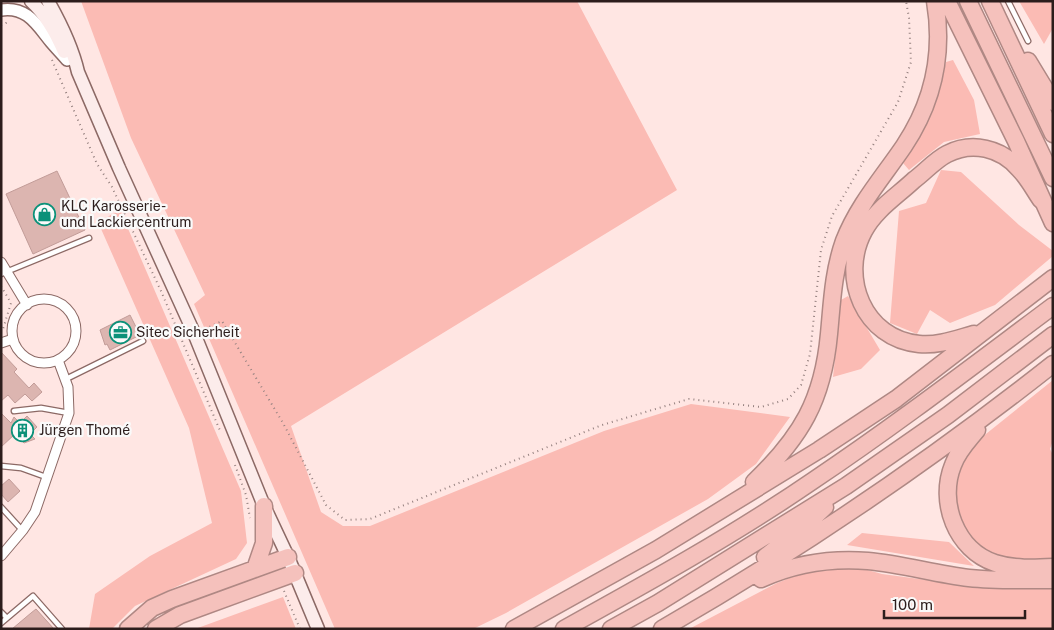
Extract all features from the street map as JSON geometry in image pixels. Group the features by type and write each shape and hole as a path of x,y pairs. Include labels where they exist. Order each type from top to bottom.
{"highway":[{"path":"730,506 770,468 789,446 806,419 818,392 827,353 834,279 844,243 858,212 905,145 917,124 933,85 937,65 938,44 934,1"},
{"path":"948,1 1016,141 1053,223"},
{"path":"968,1 1053,178"},
{"path":"991,1 1053,102"},
{"path":"991,1 1053,134"},
{"path":"984,331 945,342 918,344 893,337 883,330 867,312 856,291 853,279 859,241 864,230 882,208 940,158 964,148 986,148 1012,162 1020,170 1041,200"},
{"path":"514,629 656,550 819,450 896,399 1050,280"},
{"path":"564,629 714,544 813,481 904,418 1053,306"},
{"path":"611,629 658,603 846,486 948,415 1053,336"},
{"path":"662,629 814,537 987,416 1053,364"},
{"path":"987,416 960,451 953,464 947,487 948,508 952,519 964,541 980,556 1011,567 1053,567"},
{"path":"706,603 808,523 846,486"},
{"path":"255,569 264,543 264,506"},
{"path":"128,629 152,608 172,599 288,557"},
{"path":"706,603 776,572 834,560 868,561 970,578 1053,580"},
{"path":"156,629 180,615 295,573"}],"main road":[{"path":"31,1 52,28 67,60 78,72"},
{"path":"48,1 61,25 74,56 78,72 119,168 194,333 264,506 318,629"},
{"path":"55,1 61,25"}],"street":[{"path":"4,14 15,10 33,18 67,60"},
{"path":"1,262 4,273 27,305"},
{"path":"41,300 56,302 72,316 76,336 66,354 58,360 40,363 23,355 17,348 12,330 14,320 19,311 27,305 41,300"},
{"path":"1,343 13,339"},
{"path":"1,556 23,530 35,512 69,413 68,387 58,360"}],"lane":[{"path":"1008,1 1028,41"},
{"path":"4,273 89,238"},
{"path":"66,379 143,341"},
{"path":"14,411 41,408 69,413"},
{"path":"1,466 21,468 46,477"},
{"path":"1,507 23,530"},
{"path":"1,623 33,596 62,629"},
{"path":"1,612 7,618"}],"path":[{"path":"194,333 222,321 283,423 326,505 345,520 370,519 602,425 690,399 761,407 788,399 801,385 810,354 821,250 832,216 898,102 911,62 909,18 906,1"},
{"path":"1,25 6,23 4,14"},
{"path":"52,60 97,164 112,187 168,308 224,437"},
{"path":"1,286 11,303 3,329 1,330"},
{"path":"234,462 246,495 251,520"},
{"path":"278,579 300,629"}],"shaded area":[{"path":"81,1 577,1 677,190 291,426 321,512 343,526 370,526 604,431 691,404 790,417 756,464 708,499 506,613 473,629 335,629 194,304 205,295 131,138"},
{"path":"1019,1 1053,1 1053,28 1044,44"},
{"path":"953,60 974,100 980,134 944,142 909,170 903,163 934,105 946,62"},
{"path":"941,170 961,172 1019,225 1053,251 1053,256 995,305 950,323 930,310 917,334 890,323 899,211 926,203"},
{"path":"120,210 241,491 247,543 236,559 135,606 112,629 89,629 95,594 150,556 212,523 189,428 98,222"},
{"path":"848,296 880,350 861,369 833,377 841,300"},
{"path":"1053,380 1053,440 1050,449 1053,455 1053,562 1000,560 981,549 957,517 955,480 961,454"},
{"path":"862,533 949,542 974,566 847,545"},
{"path":"857,567 882,574 972,586 1053,584 1053,629 689,629 777,583 810,570"},
{"path":"283,597 296,629 195,629"}],"building":[{"path":"57,171 85,230 33,254 6,194"},
{"name":"Sitec Sicherheit","path":"130,315 140,335 110,350 107,344 105,345 100,330"},
{"path":"1,352 17,369 14,372 29,388 34,383 42,392 32,401 25,394 15,403 8,395 1,401"},
{"name":"Jürgen Thomé","path":"1,413 11,423 14,417 20,423 27,416 37,427 30,434 35,439 24,443 15,434 1,447"},
{"path":"9,479 20,491 8,502 1,494 1,486"},
{"path":"36,609 54,629 12,629 31,613"}],"place":[{"name":"KLC Karosserie- und Lackiercentrum","path":"45,214"},
{"name":"Sitec Sicherheit","path":"120,332"},
{"name":"Jürgen Thomé","path":"23,430"}]}
